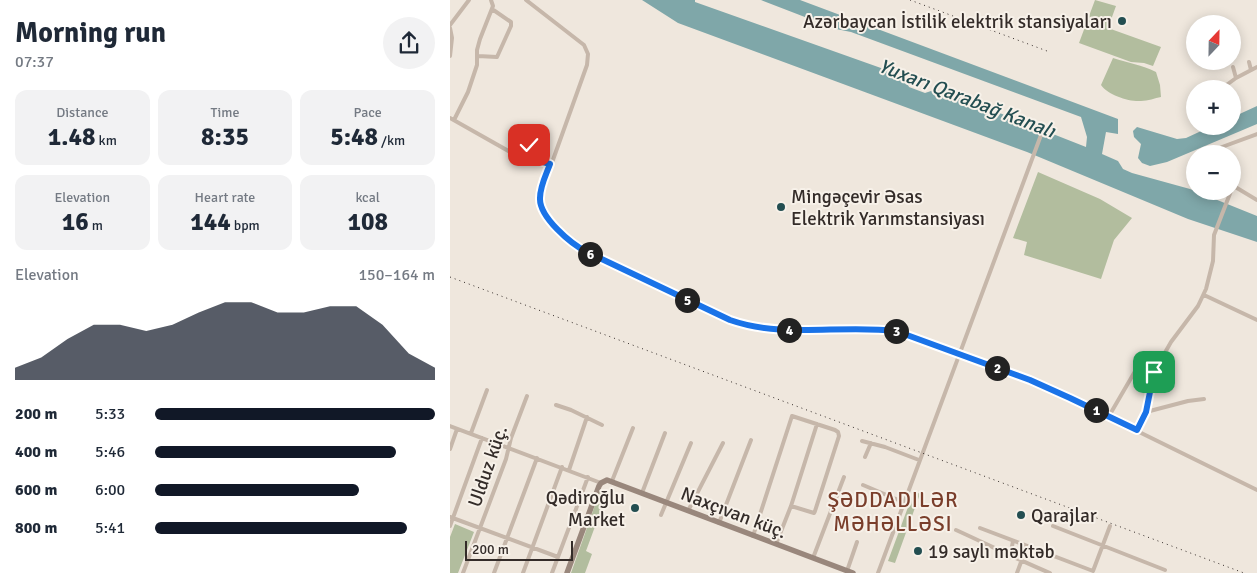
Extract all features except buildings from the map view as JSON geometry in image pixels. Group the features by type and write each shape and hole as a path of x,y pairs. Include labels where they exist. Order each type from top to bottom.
{"street":[{"path":"450,56 452,38 450,26 469,0"},
{"path":"491,0 493,4 492,9 480,39 477,66 468,92 452,119 512,153 550,164"},
{"path":"526,0 581,42 588,54 587,65 541,189 540,203 567,240 587,252 713,312 744,324 768,329 896,331 1030,380 1109,416 1257,490"},
{"path":"478,56 497,58 511,26 511,22 508,19 492,9"},
{"path":"1249,62 1251,70"},
{"path":"1233,80 1257,67"},
{"path":"1234,70 1236,78"},
{"path":"878,573 1044,127"},
{"path":"529,158 530,140 534,130"},
{"path":"1227,145 1257,134"},
{"path":"1241,192 1257,200"},
{"path":"1137,430 1146,412 1154,372 1170,342 1193,313 1204,294 1213,261 1213,240 1227,200"},
{"path":"1204,294 1257,320"},
{"path":"1109,416 1142,361"},
{"path":"471,433 487,390"},
{"name":"Ulduz küç.","path":"463,573 527,396"},
{"path":"1146,412 1188,401 1204,399"},
{"path":"556,405 602,425"},
{"path":"752,536 790,418 794,416 835,430 838,432 838,436 814,513 791,506"},
{"path":"569,470 587,417"},
{"path":"776,544 791,506 817,424"},
{"name":"Naxçıvan küç.","path":"450,426 602,482 612,481 850,572"},
{"path":"612,481 634,428"},
{"path":"450,449 457,429"},
{"path":"642,493 665,433"},
{"path":"450,526 451,518 482,438"},
{"path":"719,523 751,440"},
{"path":"862,441 919,460"},
{"path":"661,515 691,443"},
{"path":"688,511 723,443"},
{"path":"865,457 872,443"},
{"path":"494,573 537,458"},
{"path":"523,573 562,467"},
{"path":"552,573 588,477"},
{"path":"813,558 844,477"},
{"path":"567,573 602,482"},
{"path":"863,485 904,502"},
{"path":"451,518 558,557"},
{"path":"1053,526 1165,570"},
{"path":"980,528 1092,572 1110,526"},
{"path":"956,530 1021,562 1050,573"},
{"path":"1010,556 1013,541"},
{"path":"850,572 857,542"},
{"path":"1017,573 1025,551"}],"green space":[{"path":"1095,0 1116,6 1108,28 1161,47 1153,66 1131,62 1079,43"},
{"path":"1113,58 1156,72 1161,97 1136,101 1119,97 1104,89 1101,85"},
{"path":"1038,172 1100,199 1132,218 1114,240 1101,279 1024,255 1027,242 1013,238"},
{"path":"600,491 607,494 586,551 592,554 585,573 571,573"},
{"path":"914,491 920,494 895,563 888,561"},
{"path":"455,524 474,532 458,573 450,573 450,537"}],"water":[{"path":"642,0 695,0 695,2 895,73 905,79 909,87 925,93 934,90 946,92 1086,147 1087,137 1081,117 761,0 800,0 1118,119 1118,134 1106,132 1102,154 1118,161 1123,169 1132,173 1186,188 1186,200 1217,200 1257,216 1257,242 1188,219 1027,152 678,23"},
{"path":"1257,106 1257,124 1241,131 1241,113"},
{"path":"1137,127 1177,139 1192,135 1231,135 1207,145 1186,145 1186,154 1167,162 1150,166 1142,163 1138,158 1141,144 1134,137 1133,131"}],"railway":[{"path":"910,0 1047,51"},
{"path":"450,277 1244,573"}],"place":[{"name":"Azərbaycan İstilik elektrik stansiyaları","path":"1122,21"},
{"name":"Mingəçevir Əsas Elektrik Yarımstansiyası","path":"781,207"},
{"name":"Qədiroğlu Market","path":"635,508"},
{"name":"Qarajlar","path":"1021,515"},
{"name":"19 saylı məktəb","path":"918,551"}],"district":[{"name":"ŞƏDDADILƏR MƏHƏLLƏSI","path":"893,512"}],"route":[{"path":"529,145 529,158 550,164 541,189 540,203 543,210 567,240 587,252 730,320 754,327 782,330 896,331 1030,380 1137,430 1146,412 1154,372"}],"water label":[{"name":"Yuxarı Qarabağ Kanalı","path":"967,98"}]}
